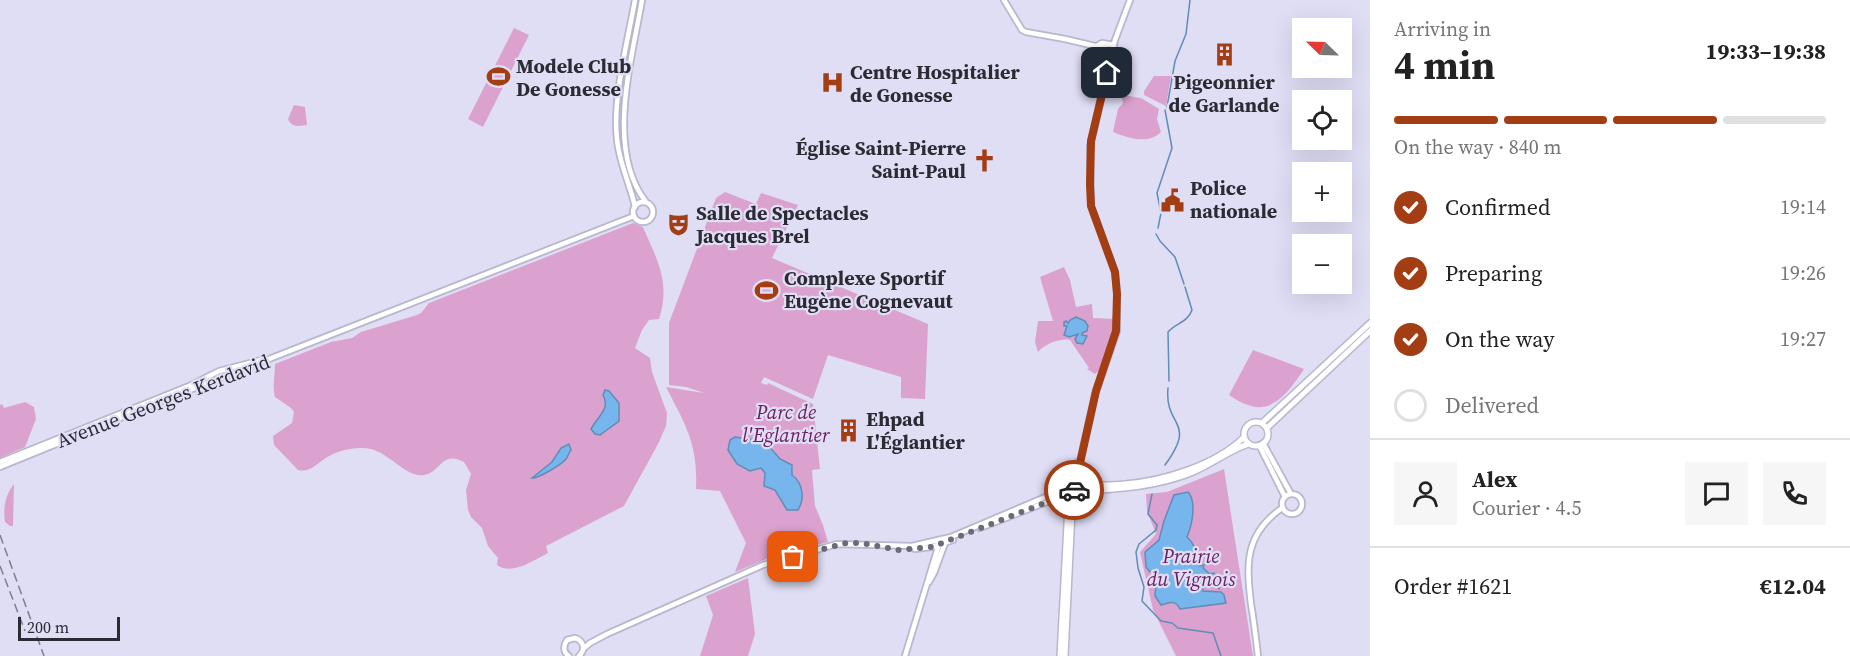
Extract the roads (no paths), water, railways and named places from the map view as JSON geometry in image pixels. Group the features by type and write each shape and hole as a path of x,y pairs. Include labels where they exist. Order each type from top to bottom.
{"main road":[{"path":"635,0 616,124 619,156 635,207 634,216 641,222 650,219 652,209 641,196 628,163 623,131 625,100 642,0"},
{"path":"1004,0 1022,30 1097,46 1102,43 1113,47"},
{"path":"1065,656 1063,635 1071,490 1096,391 1116,331 1115,272 1091,206 1091,141 1113,47 1130,0"},
{"path":"635,207 639,203 646,202"},
{"name":"Avenue Georges Kerdavid","path":"0,464 189,386 219,371 281,355 634,216"},
{"path":"1262,423 1370,324"},
{"path":"1267,428 1370,331"},
{"path":"1071,490 1120,490 1174,479 1204,468 1249,444 1261,444 1268,436 1267,428 1262,423 1256,421 1248,424 1244,437 1249,444"},
{"path":"862,543 899,550 926,548 1071,490 1123,484 1170,475 1210,459 1232,447 1244,437"},
{"path":"1261,444 1291,494"},
{"path":"1261,444 1285,496"},
{"path":"1258,656 1247,572 1248,558 1254,539 1263,525 1282,508 1285,496 1297,495 1301,500 1301,509 1297,514 1290,515 1282,508"},
{"path":"560,656 565,643 570,639 586,641 601,637 763,565 837,544 862,543 903,547 942,542"},
{"path":"905,656 935,557 942,542"},
{"path":"926,586 934,573 942,542"},
{"path":"926,548 935,557"},
{"path":"579,656 584,649 601,637"},
{"path":"580,640 584,649"},
{"path":"1060,656 1063,644"},
{"path":"564,649 569,656"}],"water":[{"path":"1076,317 1085,321 1088,326 1087,331 1082,333 1087,336 1083,344 1077,343 1075,339 1078,334 1069,337 1064,335 1067,326 1064,326 1064,322 1068,323"},
{"path":"605,390 609,391 619,403 619,421 600,435 595,434 591,429 604,409"},
{"path":"735,437 755,440 769,446 780,459 792,465 792,475 799,482 802,491 802,501 798,510 787,510 775,490 764,486 765,473 761,468 750,471 737,464 728,450 730,440"},
{"path":"569,444 571,450 563,462 545,474 532,478 552,462 561,448"},
{"path":"1188,492 1193,507 1187,537 1195,548 1196,562 1199,566 1204,565 1203,568 1210,574 1214,573 1220,585 1219,589 1212,583 1203,588 1203,591 1221,592 1226,603 1180,609 1174,603 1161,605 1155,596 1154,580 1157,575 1146,567 1145,552 1159,540 1174,495"}],"waterway":[{"path":"1167,107 1175,61 1186,34 1190,0"},
{"path":"1158,228 1161,213 1157,193 1172,148 1165,110"},
{"path":"1156,234 1175,257 1184,284"},
{"path":"1169,381 1168,332 1188,317 1192,310 1185,287"},
{"path":"1165,465 1179,440 1179,431 1170,411 1168,388"},
{"path":"1152,494 1148,514 1157,525 1156,530 1139,544 1136,552 1144,587 1142,601 1161,621 1172,623 1178,628 1213,633 1221,656"}],"railway":[{"path":"0,535 44,656"},
{"path":"0,566 25,631"}],"place":[{"name":"Pigeonnier de Garlande","path":"1224,55"},
{"name":"Modele Club De Gonesse","path":"498,77"},
{"name":"Centre Hospitalier de Gonesse","path":"832,83"},
{"name":"Église Saint-Pierre Saint-Paul","path":"984,160"},
{"name":"Police nationale","path":"1172,200"},
{"name":"Salle de Spectacles Jacques Brel","path":"678,224"},
{"name":"Complexe Sportif Eugène Cognevaut","path":"766,290"},
{"name":"Ehpad L'Églantier","path":"848,431"}],"park label":[{"name":"Parc de l'Eglantier","path":"786,424"},
{"name":"Prairie du Vignois","path":"1191,568"}]}
